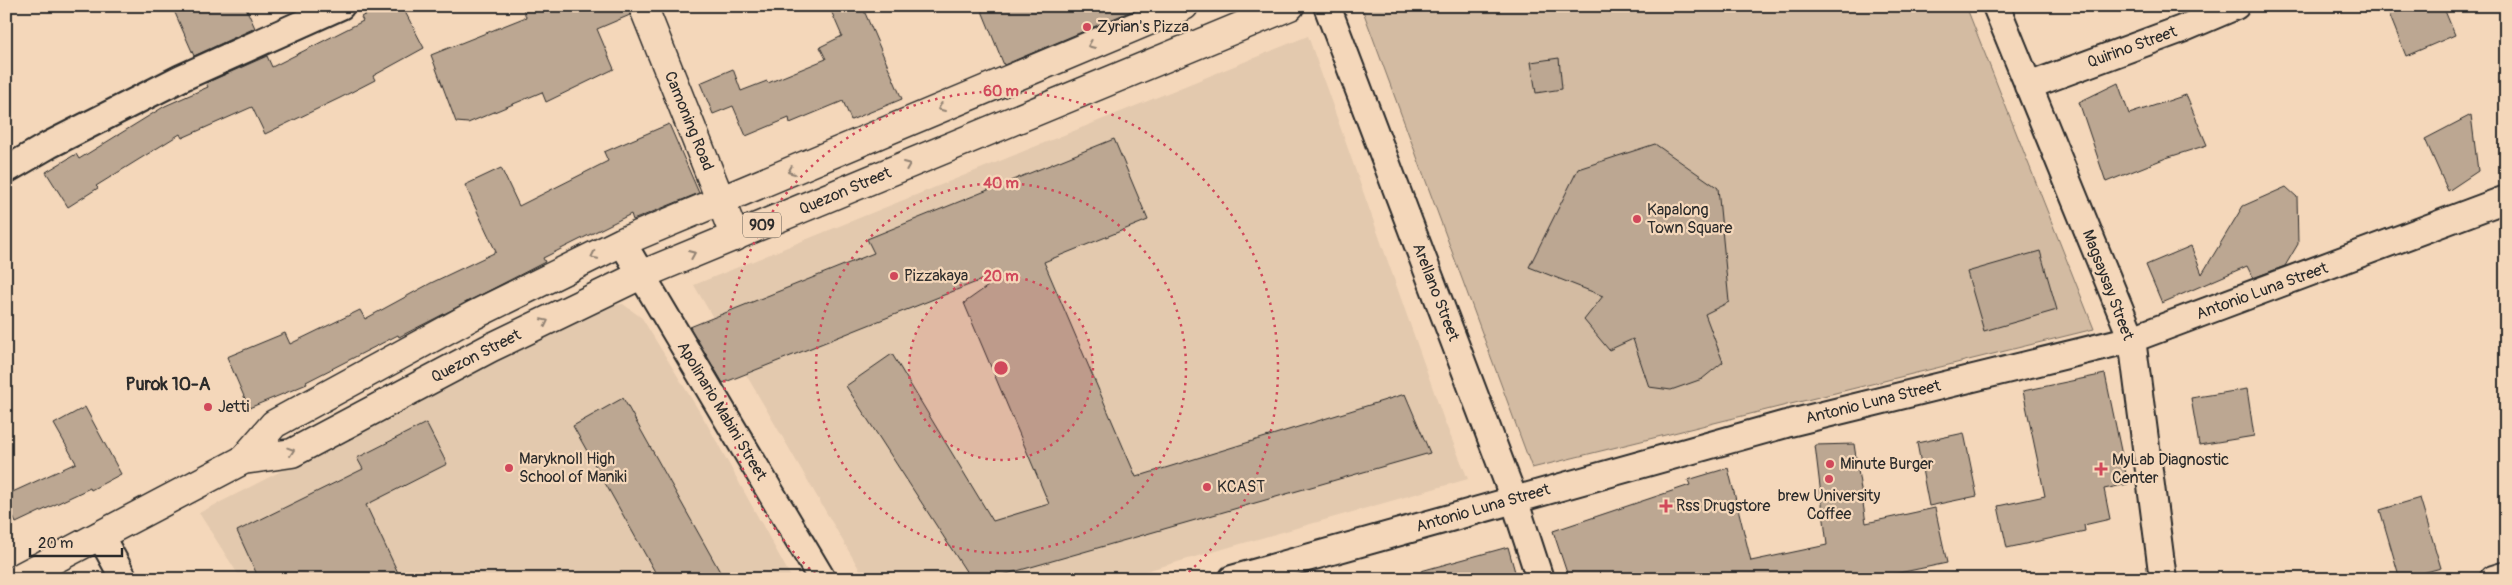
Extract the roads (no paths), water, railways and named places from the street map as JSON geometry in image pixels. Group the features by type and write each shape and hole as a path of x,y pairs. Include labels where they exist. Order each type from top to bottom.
{"main road":[{"name":"Camoning Road","path":"643,6 735,237"},
{"name":"Quezon Street","path":"243,460 274,424 474,315 622,242 1184,6"},
{"name":"Quezon Street","path":"17,579 243,460 292,453 490,348 641,276 1290,6"}],"street":[{"path":"6,170 49,145 181,78 342,6"},
{"name":"Arellano Street","path":"1327,6 1514,499 1540,579"},
{"name":"Magsaysay Street","path":"1996,6 2132,339 2163,579"},
{"name":"Quirino Street","path":"2028,86 2182,29 2236,6"},
{"name":"Antonio Luna Street","path":"1232,579 1786,424 2132,339 2506,199"},
{"name":"Apolinario Mabini Street","path":"622,242 822,579"},
{"path":"100,536 124,579"},
{"path":"2494,579 2506,575"}],"place":[{"name":"Zyrian's Pizza","path":"1087,27"},
{"name":"Kapalong Town Square","path":"1637,219"},
{"name":"Pizzakaya","path":"894,276"},
{"name":"Jetti","path":"208,407"},
{"name":"Minute Burger","path":"1830,464"},
{"name":"Maryknoll High School of Maniki","path":"509,468"},
{"name":"MyLab Diagnostic Center","path":"2101,469"},
{"name":"brew University Coffee","path":"1829,479"},
{"name":"KCAST","path":"1207,487"},
{"name":"Rss Drugstore","path":"1666,506"}],"district":[{"name":"Purok 10-A","path":"168,384"}]}
